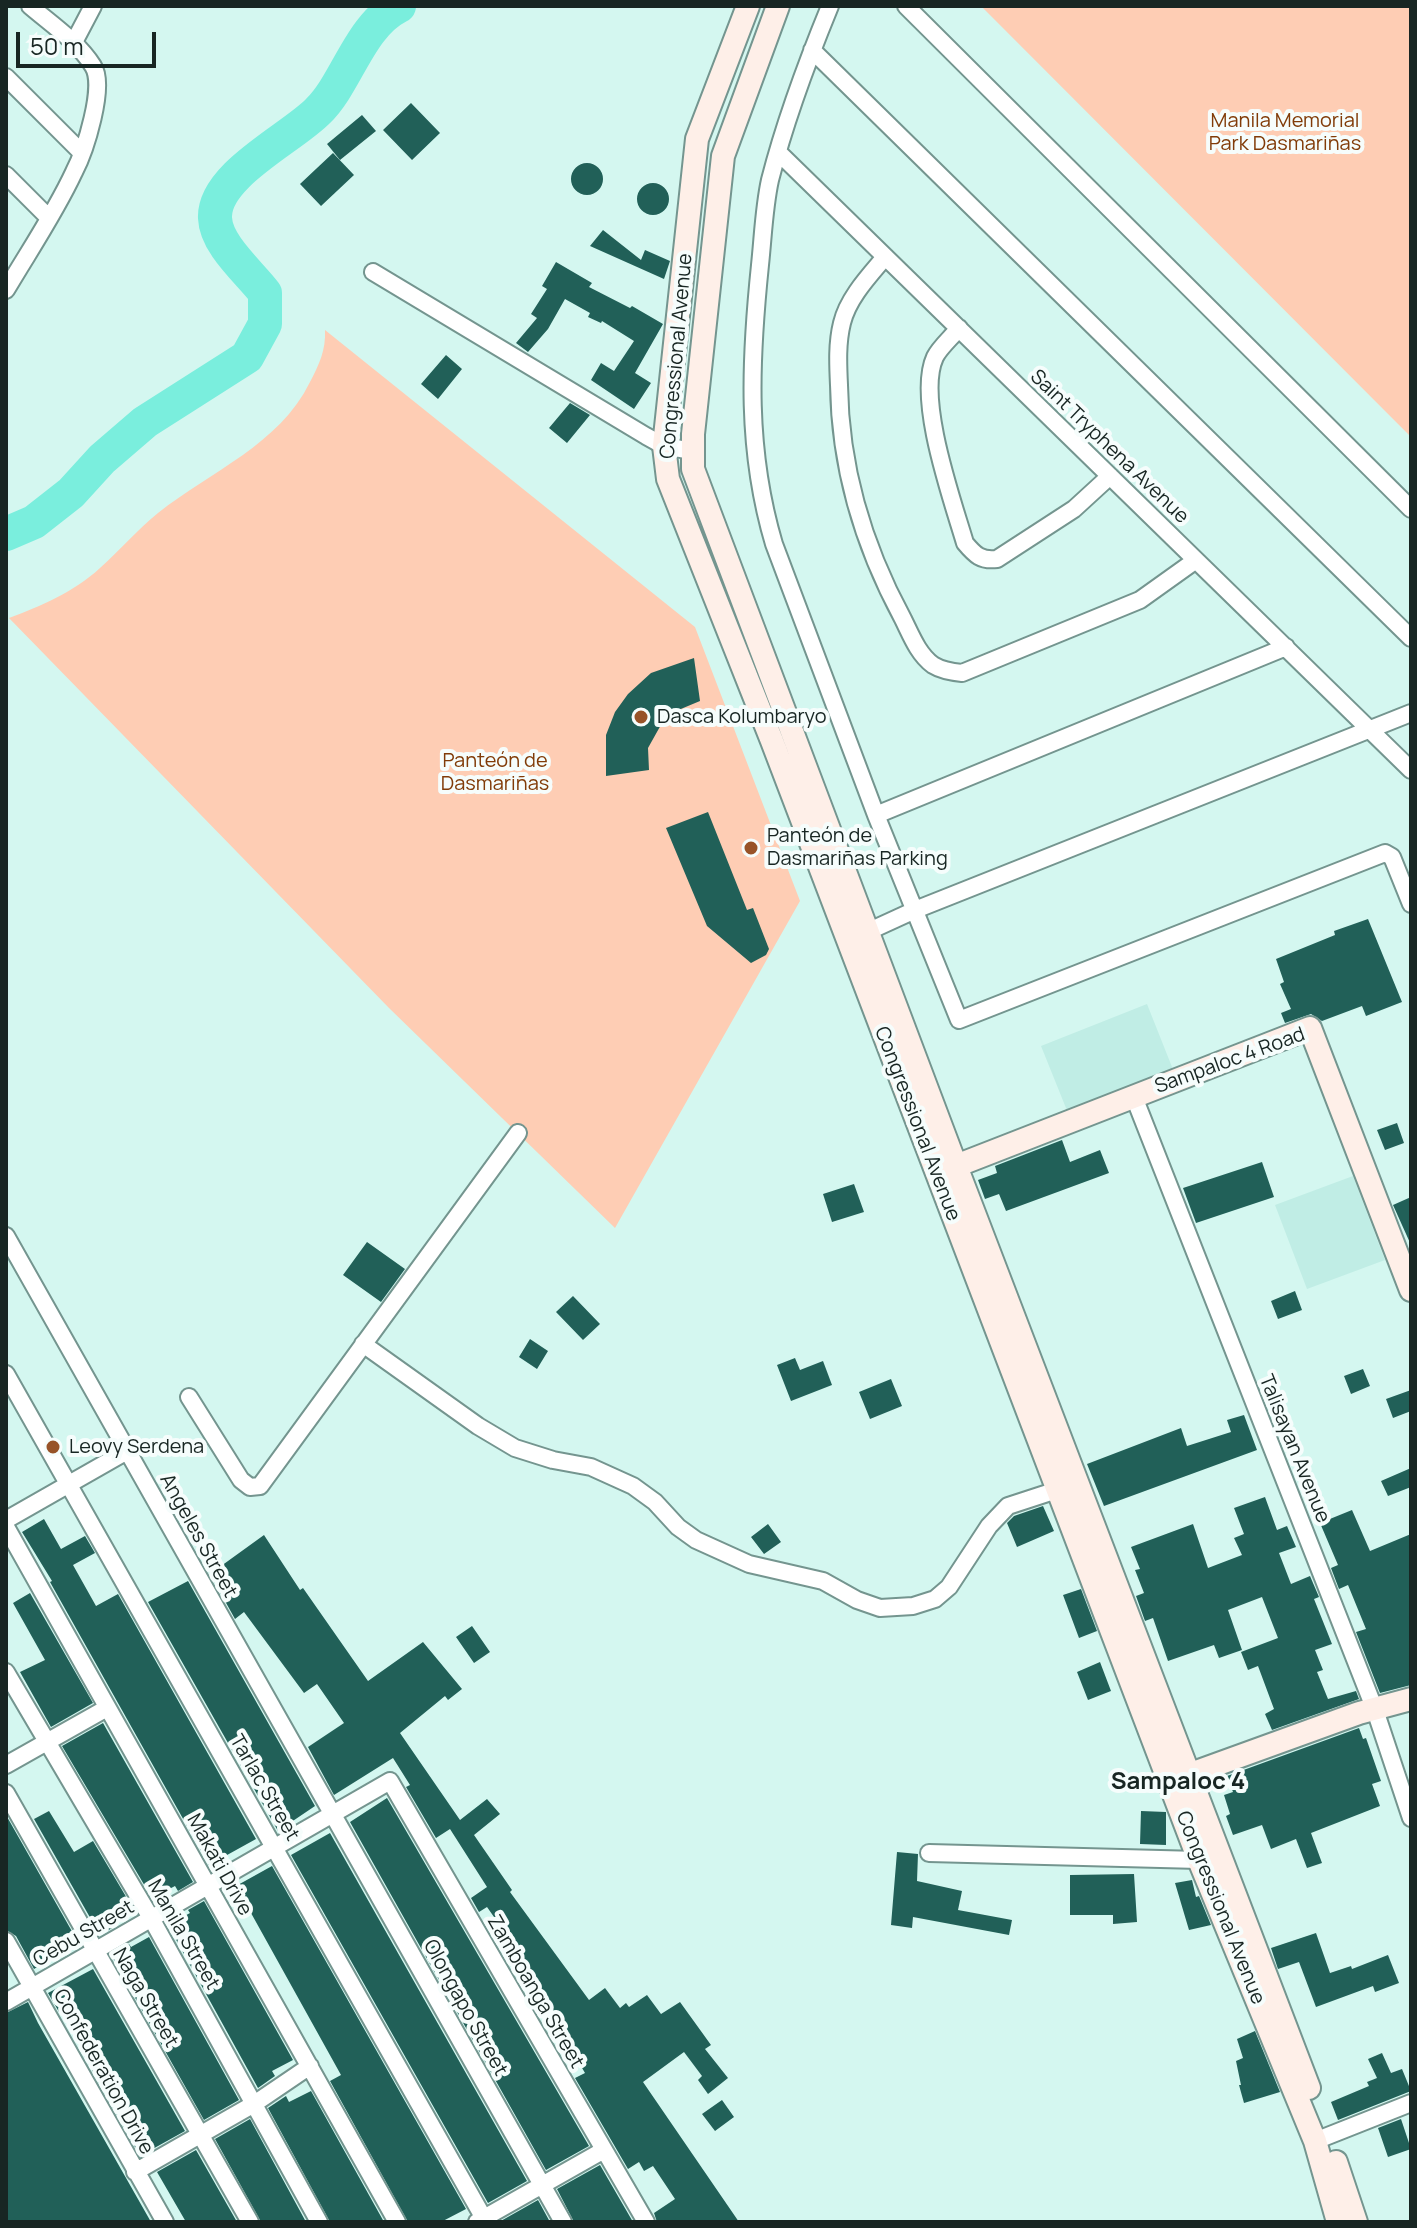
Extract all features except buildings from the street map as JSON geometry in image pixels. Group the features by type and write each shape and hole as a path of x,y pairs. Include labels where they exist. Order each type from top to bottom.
{"main road":[{"name":"Congressional Avenue","path":"748,6 697,139 664,446 668,479 945,1170 1321,2139 1338,2222"},
{"name":"Congressional Avenue","path":"778,6 723,156 692,451 699,489 867,932 945,1170 1057,1490 1179,1778 1199,1860 1356,2222"},
{"name":"Sampaloc 4 Road","path":"945,1170 1310,1028 1411,1290"},
{"path":"1179,1778 1359,1713 1411,1699"}],"street":[{"path":"8,280 74,172 82,153 98,87 93,65 30,6"},
{"path":"73,44 93,6"},
{"path":"830,6 812,50 770,182 754,333 751,408 755,459 761,502 774,544 876,815 959,1020 1385,853 1392,857 1411,904"},
{"path":"906,6 1411,509"},
{"path":"812,50 1411,638"},
{"path":"6,77 82,153"},
{"name":"Saint Tryphena Avenue","path":"779,153 1411,770"},
{"path":"6,175 48,217"},
{"path":"885,257 857,292 842,321 838,355 839,408 846,468 867,537 887,589 921,653 935,666 962,673 1140,600 1196,560"},
{"path":"373,272 664,446 692,451"},
{"path":"959,328 935,356 930,379 934,439 965,543 976,555 985,560 997,559 1074,509 1110,476"},
{"path":"876,815 1286,647"},
{"path":"867,932 915,910 1411,713"},
{"name":"Talisayan Avenue","path":"1134,1097 1375,1710 1411,1818"},
{"path":"189,1397 241,1480 250,1487 260,1486 518,1133"},
{"name":"Angeles Street","path":"6,1236 333,1814"},
{"path":"363,1344 478,1426 515,1448 553,1460 591,1467 633,1486 696,1540 749,1564 823,1581 857,1600 880,1608 913,1606 935,1599 949,1587 989,1526 1008,1506 1057,1490"},
{"name":"Tarlac Street","path":"6,1374 483,2221"},
{"path":"6,1520 127,1451"},
{"name":"Makati Drive","path":"6,1527 397,2222"},
{"name":"Manila Street","path":"6,1672 151,1918 319,2222"},
{"path":"6,1765 107,1708"},
{"name":"Cebu Street","path":"6,2002 390,1781"},
{"name":"Zamboanga Street","path":"390,1781 646,2222"},
{"name":"Naga Street","path":"6,1793 250,2222"},
{"name":"Olongapo Street","path":"333,1814 563,2222"},
{"path":"929,1853 1199,1860"},
{"name":"Confederation Drive","path":"6,1941 165,2222"},
{"path":"135,2172 254,2104 310,2066"},
{"path":"1321,2139 1411,2103"},
{"path":"483,2221 604,2150"}],"shaded area":[{"path":"1147,1004 1174,1072 1068,1113 1041,1046"},
{"path":"1353,1176 1385,1260 1307,1289 1275,1205"}],"green space":[{"name":"Manila Memorial Park Dasmariñas","path":"981,6 1411,6 1411,437"},
{"name":"Panteón de Dasmariñas","path":"325,330 695,627 800,901 615,1228 389,1008 9,618 79,584 158,513 242,455 281,423 310,382 321,357"}],"waterway":[{"path":"6,534 34,522 71,493 102,459 145,422 247,357 265,324 265,293 221,238 215,218 218,202 240,172 318,111 337,86 363,41 385,15 399,6"}],"place":[{"name":"Dasca Kolumbaryo","path":"641,717"},
{"name":"Panteón de Dasmariñas Parking","path":"751,848"},
{"name":"Leovy Serdena","path":"53,1447"}],"district":[{"name":"Sampaloc 4","path":"1178,1782"}]}
